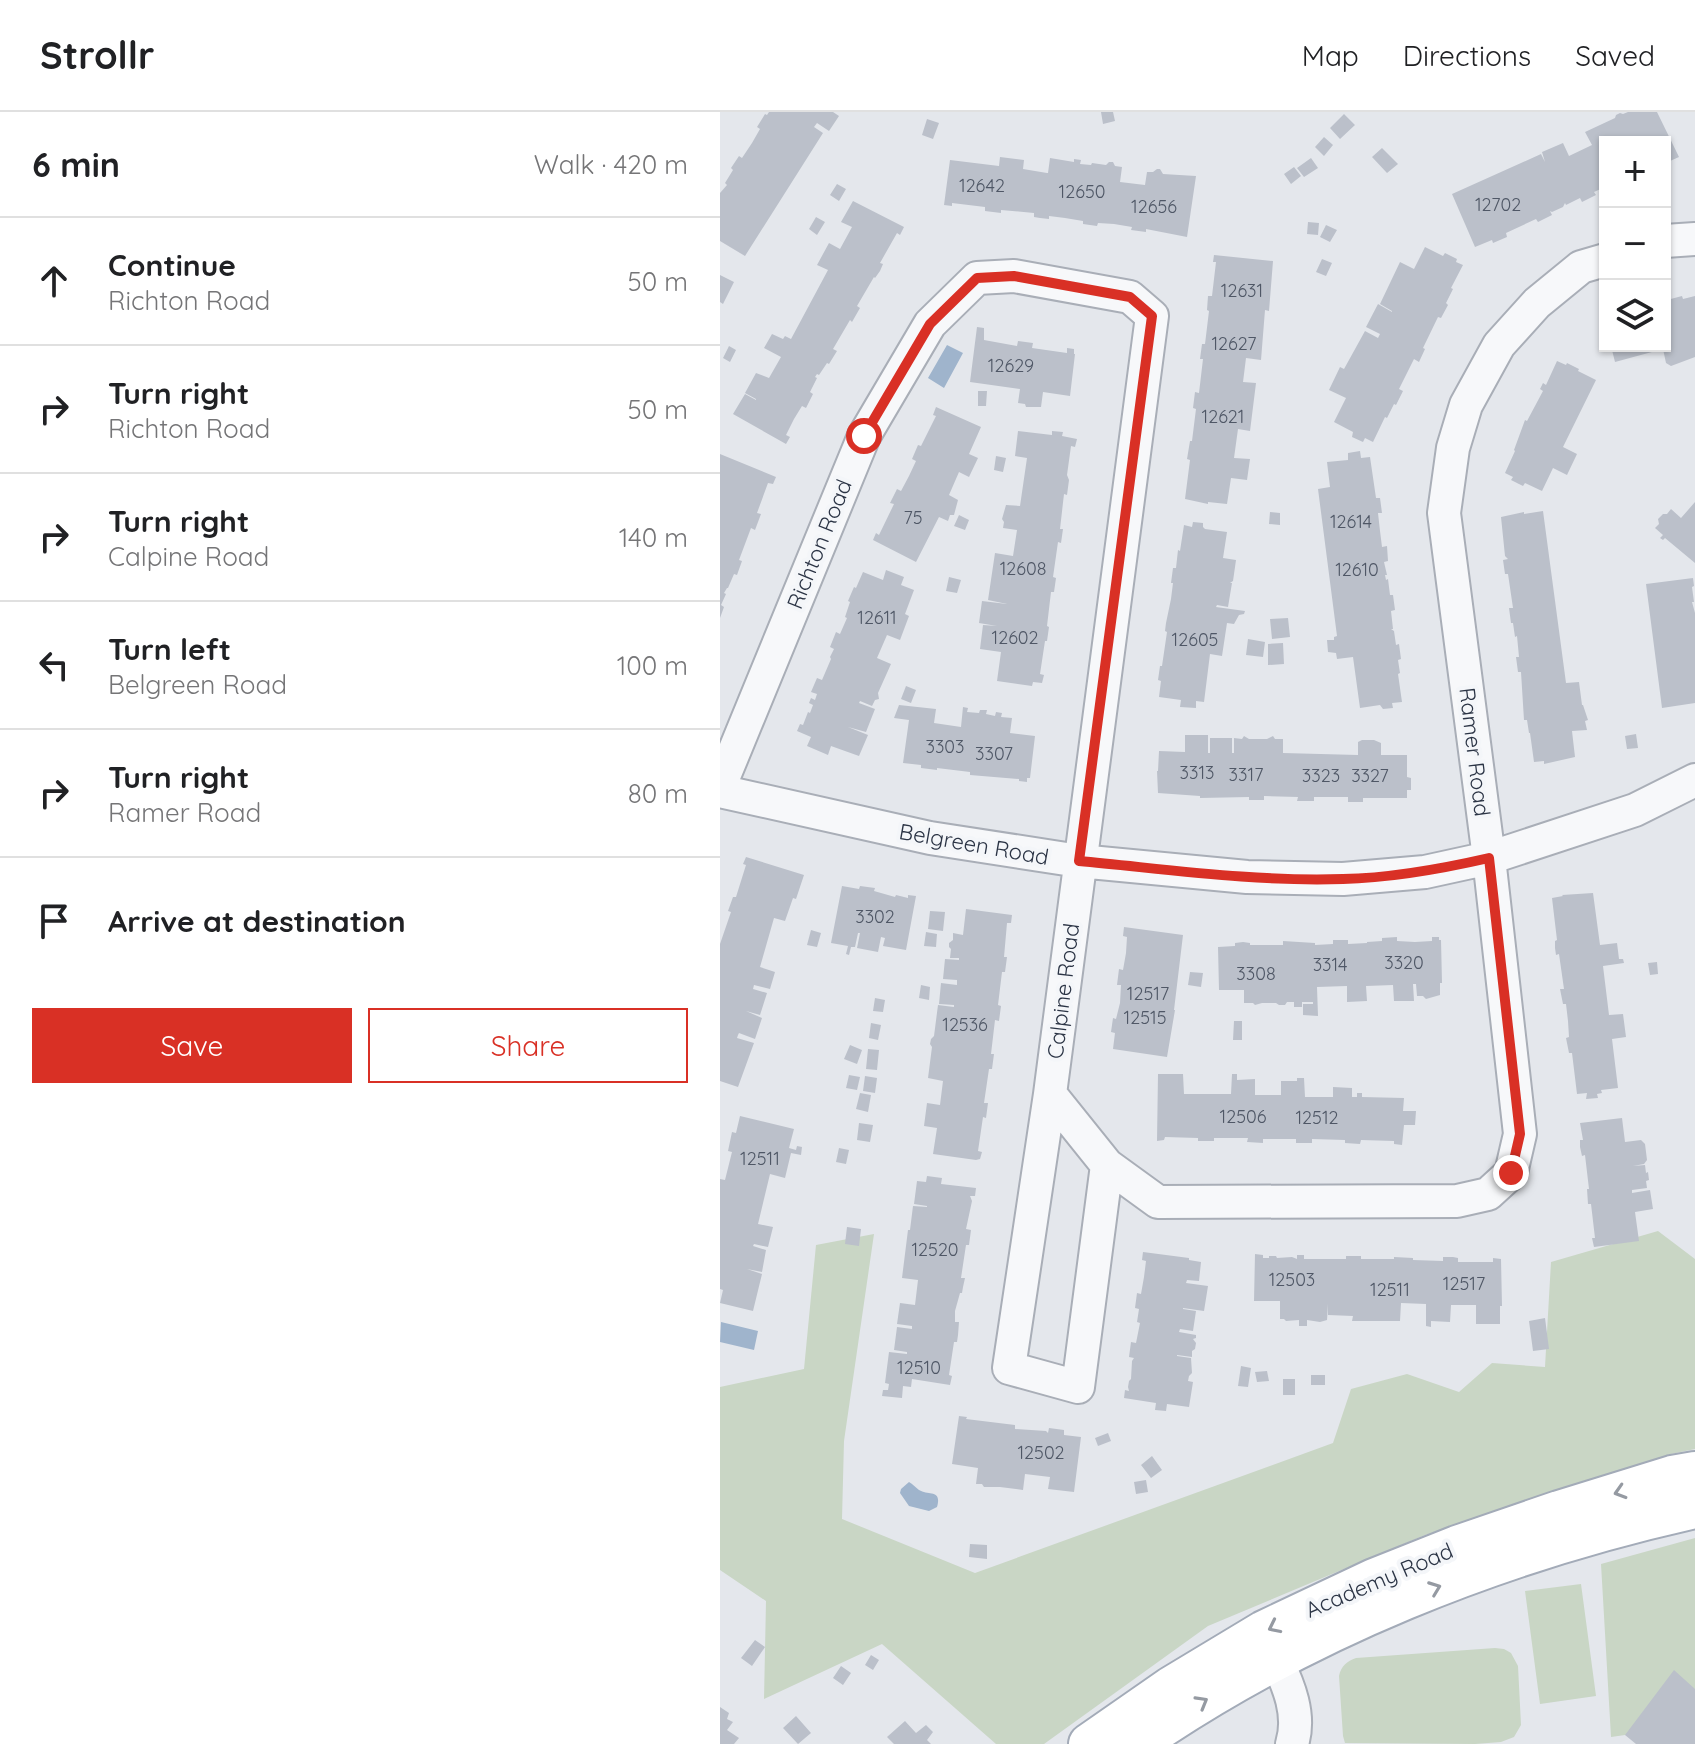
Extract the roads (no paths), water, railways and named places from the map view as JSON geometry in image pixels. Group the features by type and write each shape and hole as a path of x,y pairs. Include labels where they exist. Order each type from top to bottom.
{"main road":[{"name":"Academy Road","path":"1089,1744 1171,1687 1264,1631 1374,1579 1559,1511 1672,1476 1695,1472"},
{"name":"Academy Road","path":"1137,1744 1174,1718 1276,1659 1388,1606 1510,1558 1695,1508"}],"street":[{"path":"1671,241 1695,239"},
{"name":"Ramer Road","path":"1050,1094 1107,1165 1158,1202 1457,1201 1488,1194 1511,1173 1520,1134 1489,858 1444,513 1453,448 1466,405 1499,345 1537,303 1581,267 1599,262"},
{"name":"Richton Road","path":"720,789 864,436 930,324 977,278 1014,276 1130,297 1152,316 1151,320"},
{"name":"Calpine Road","path":"1107,1165 1078,1387 1009,1368 1050,1094 1151,320"},
{"name":"Belgreen Road","path":"720,789 930,838 1079,861 1247,877 1343,879 1425,872 1489,858 1635,810 1695,780"},
{"path":"1276,1659 1289,1687 1288,1739"}],"water":[{"path":"947,345 963,353 944,388 928,378"},
{"path":"721,1322 758,1331 754,1350 720,1342"},
{"path":"909,1482 919,1490 936,1495 937,1507 929,1511 909,1506 900,1493"}]}
